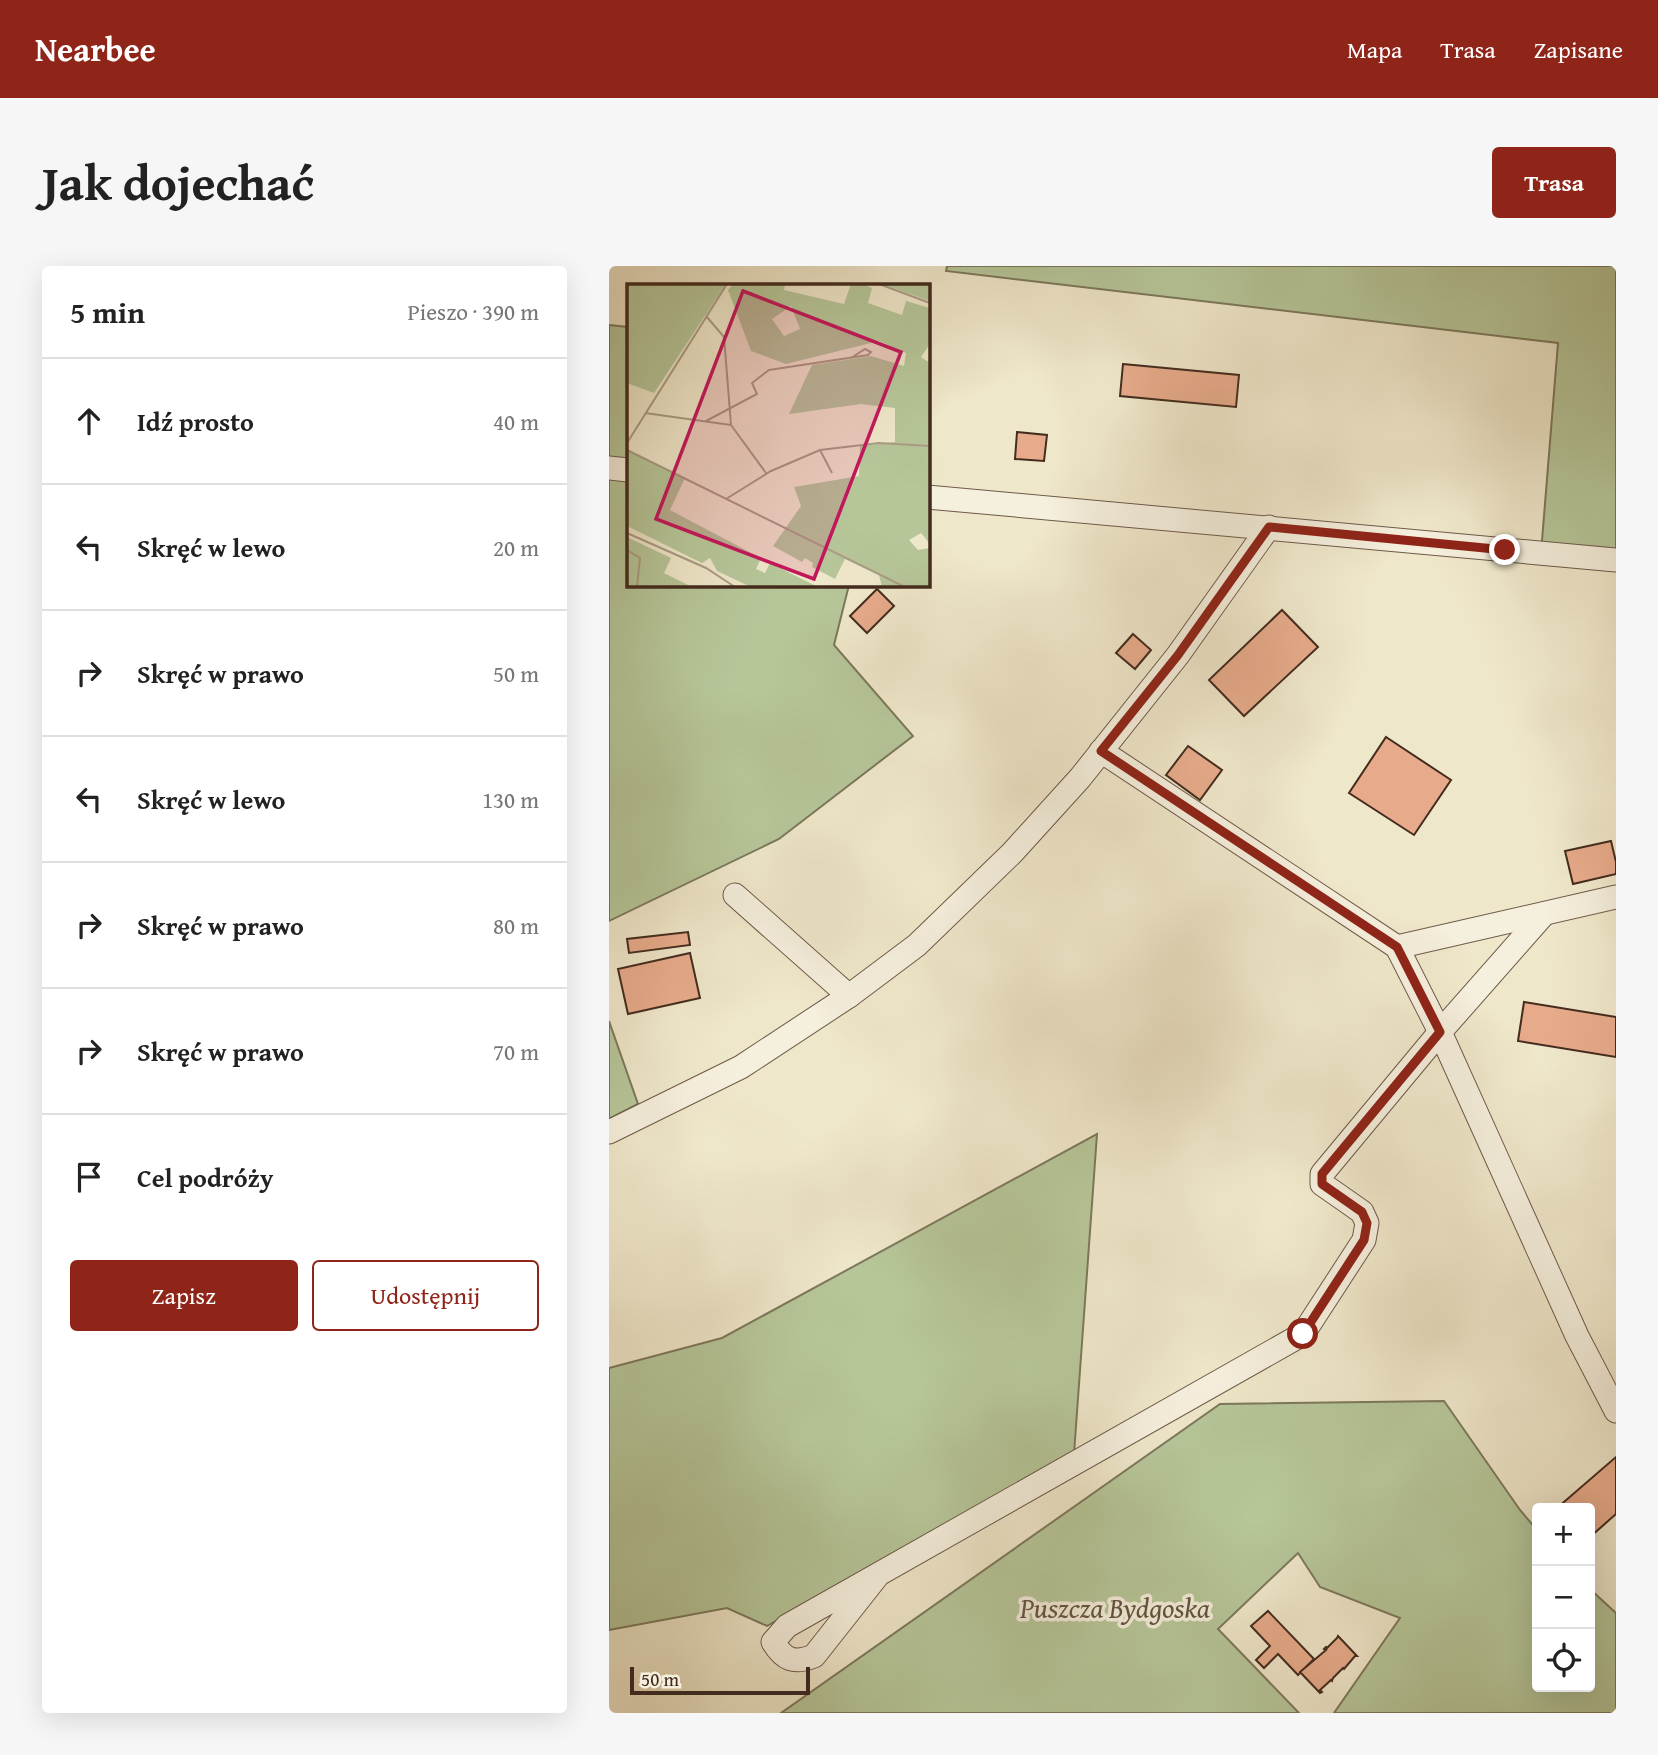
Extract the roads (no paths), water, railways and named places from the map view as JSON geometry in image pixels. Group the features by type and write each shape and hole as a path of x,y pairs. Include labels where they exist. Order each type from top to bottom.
{"lane":[{"path":"609,468 627,470"},
{"path":"929,497 1616,560"},
{"path":"609,1132 741,1067 849,996 917,945 1012,853 1080,778 1178,655 1269,527"},
{"path":"1101,751 1397,947 1440,1032 1577,1336 1616,1411"},
{"path":"735,895 849,996"},
{"path":"1397,947 1616,897"},
{"path":"878,1575 1303,1334 1364,1240 1367,1223 1362,1212 1322,1184 1322,1174 1440,1032 1544,914"}],"park label":[{"name":"Puszcza Bydgoska","path":"1115,1607"}]}
